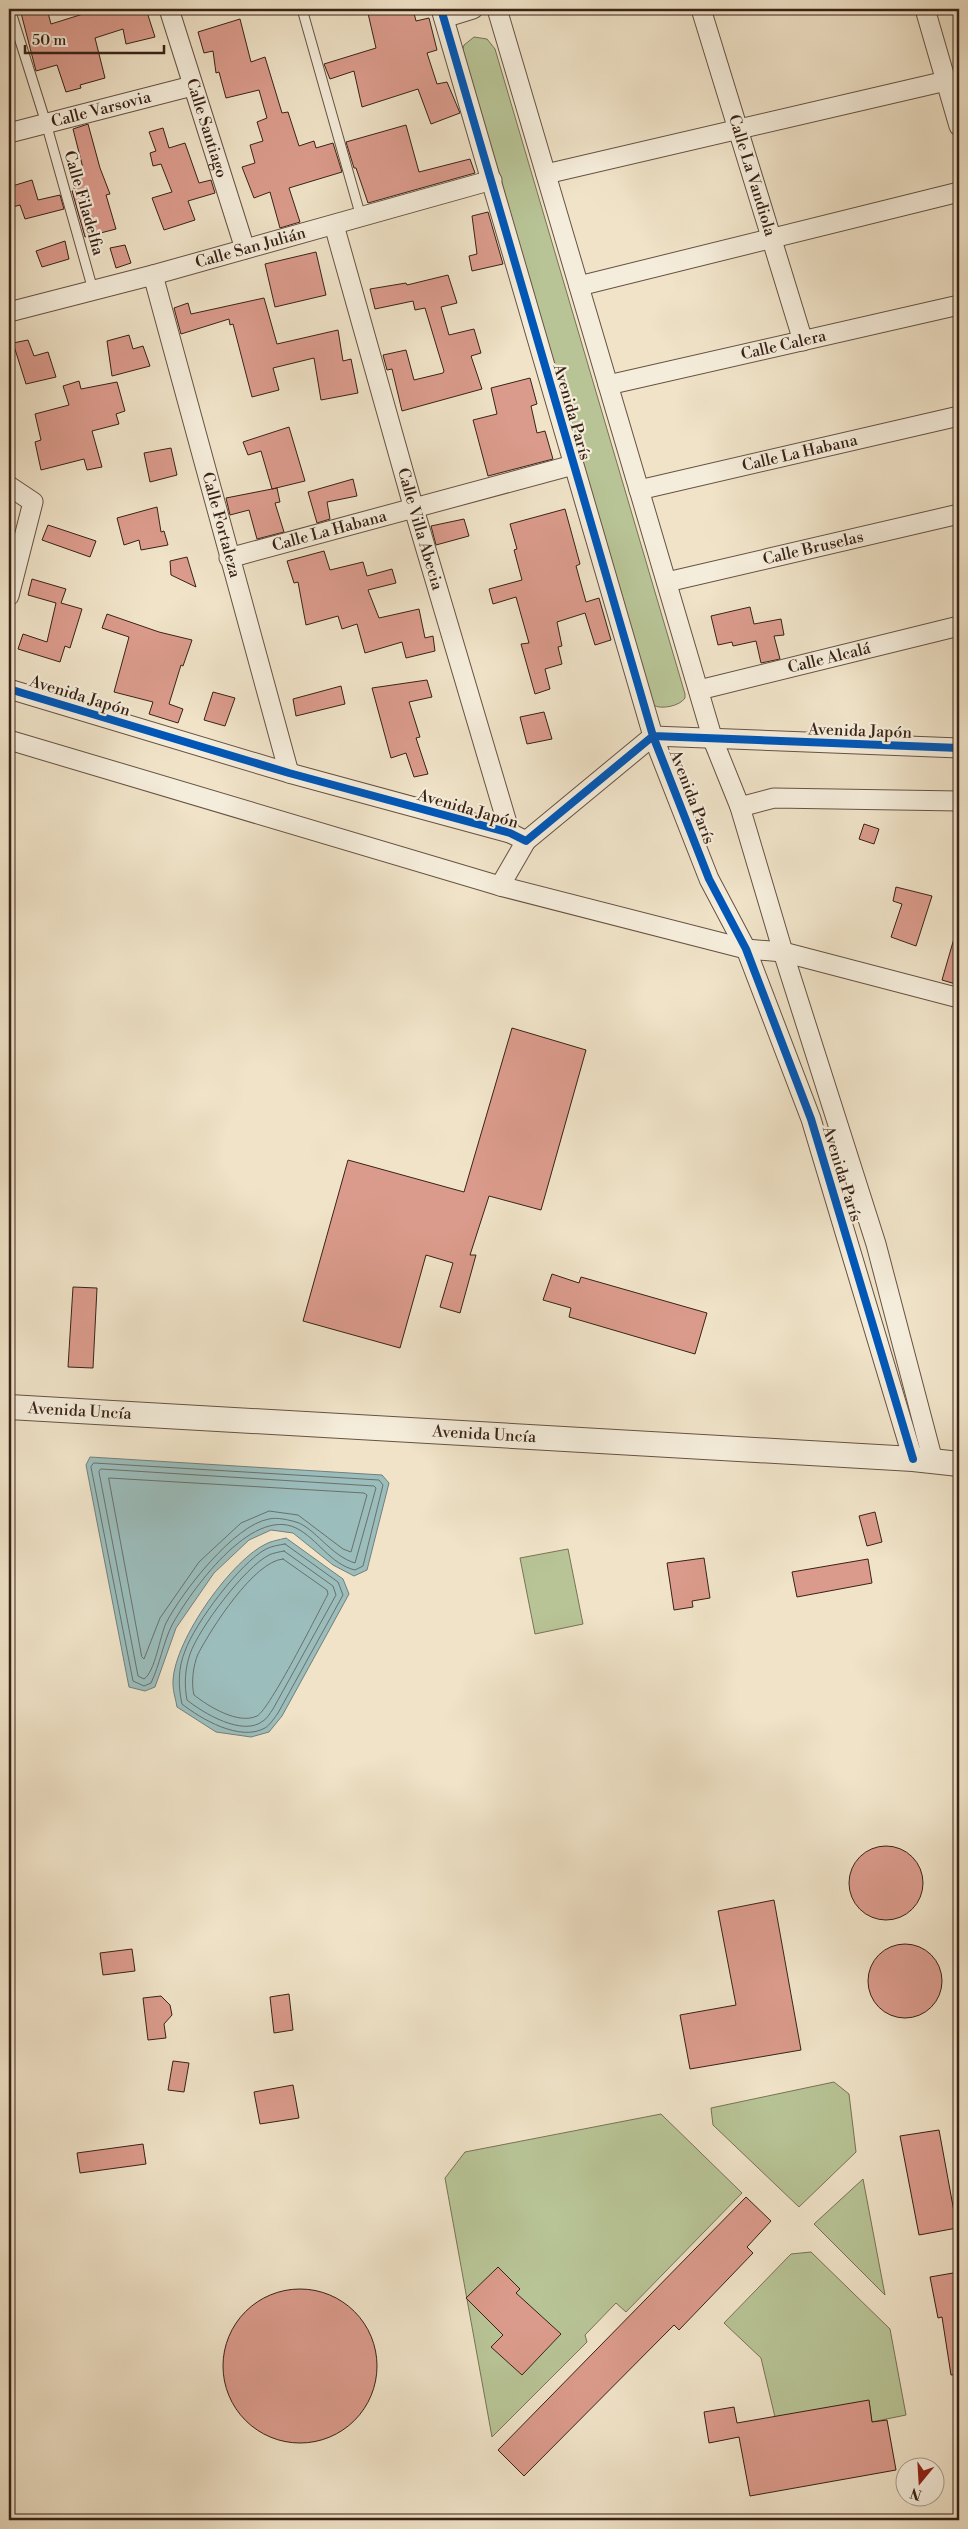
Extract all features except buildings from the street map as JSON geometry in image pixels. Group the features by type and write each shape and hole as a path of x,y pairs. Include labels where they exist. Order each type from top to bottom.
{"street":[{"name":"Calle Santiago","path":"169,9 245,248"},
{"path":"442,14 473,9"},
{"name":"Avenida París","path":"497,9 713,740 740,807 783,952 876,1244 923,1460"},
{"name":"Calle La Vandiola","path":"701,9 803,342"},
{"path":"926,9 959,126"},
{"name":"Avenida París","path":"442,14 653,736 709,879 746,949 812,1119 923,1460"},
{"path":"546,174 946,81"},
{"name":"Calle Varsovia","path":"9,133 192,86"},
{"name":"Calle San Julián","path":"9,312 153,275 492,180"},
{"path":"579,286 959,192"},
{"name":"Calle Villa Abecia","path":"334,225 414,509 518,837"},
{"name":"Calle Fortaleza","path":"153,275 289,773"},
{"name":"Calle Calera","path":"608,385 959,305"},
{"name":"Calle La Habana","path":"640,490 959,416"},
{"name":"Calle La Habana","path":"229,558 573,465"},
{"path":"9,486 33,502 9,596"},
{"name":"Calle Bruselas","path":"666,582 959,514"},
{"name":"Calle Alcalá","path":"699,690 959,626"},
{"name":"Avenida Japón","path":"9,689 289,773 518,837 653,736 713,740 959,748"},
{"path":"9,740 500,886 746,949 783,952 959,998"},
{"path":"740,807 774,798 959,801"},
{"path":"500,886 518,837"},
{"name":"Avenida Uncía","path":"9,1407 923,1460 959,1464"}],"lane":[{"name":"Calle Filadelfia","path":"10,9 46,123 93,290"},
{"path":"302,9 361,216"}],"green space":[{"path":"474,37 487,39 495,49 685,694 683,701 675,705 661,707 653,705 462,52 464,45"},
{"path":"568,1549 583,1624 535,1634 520,1558"},
{"path":"834,2082 849,2094 856,2152 799,2207 713,2125 711,2108"},
{"path":"661,2114 742,2193 626,2312 616,2303 585,2335 587,2342 492,2437 445,2178 465,2152"},
{"path":"863,2179 885,2295 814,2224"},
{"path":"811,2252 890,2329 906,2415 872,2422 869,2401 775,2417 761,2358 724,2323 791,2254"}],"water":[{"path":"90,1457 382,1475 389,1483 367,1570 354,1576 333,1565 293,1533 271,1530 249,1540 214,1573 176,1628 155,1687 145,1691 129,1687 86,1465"},
{"path":"286,1538 343,1579 349,1594 282,1716 269,1732 251,1737 216,1732 177,1707 173,1685 175,1668 181,1649 205,1607 235,1569 264,1545"}],"cycle path":[{"path":"441,9 653,736 709,879 746,949 811,1119 913,1459"},
{"path":"9,689 289,773 510,833 526,841 653,736 959,748"}]}
